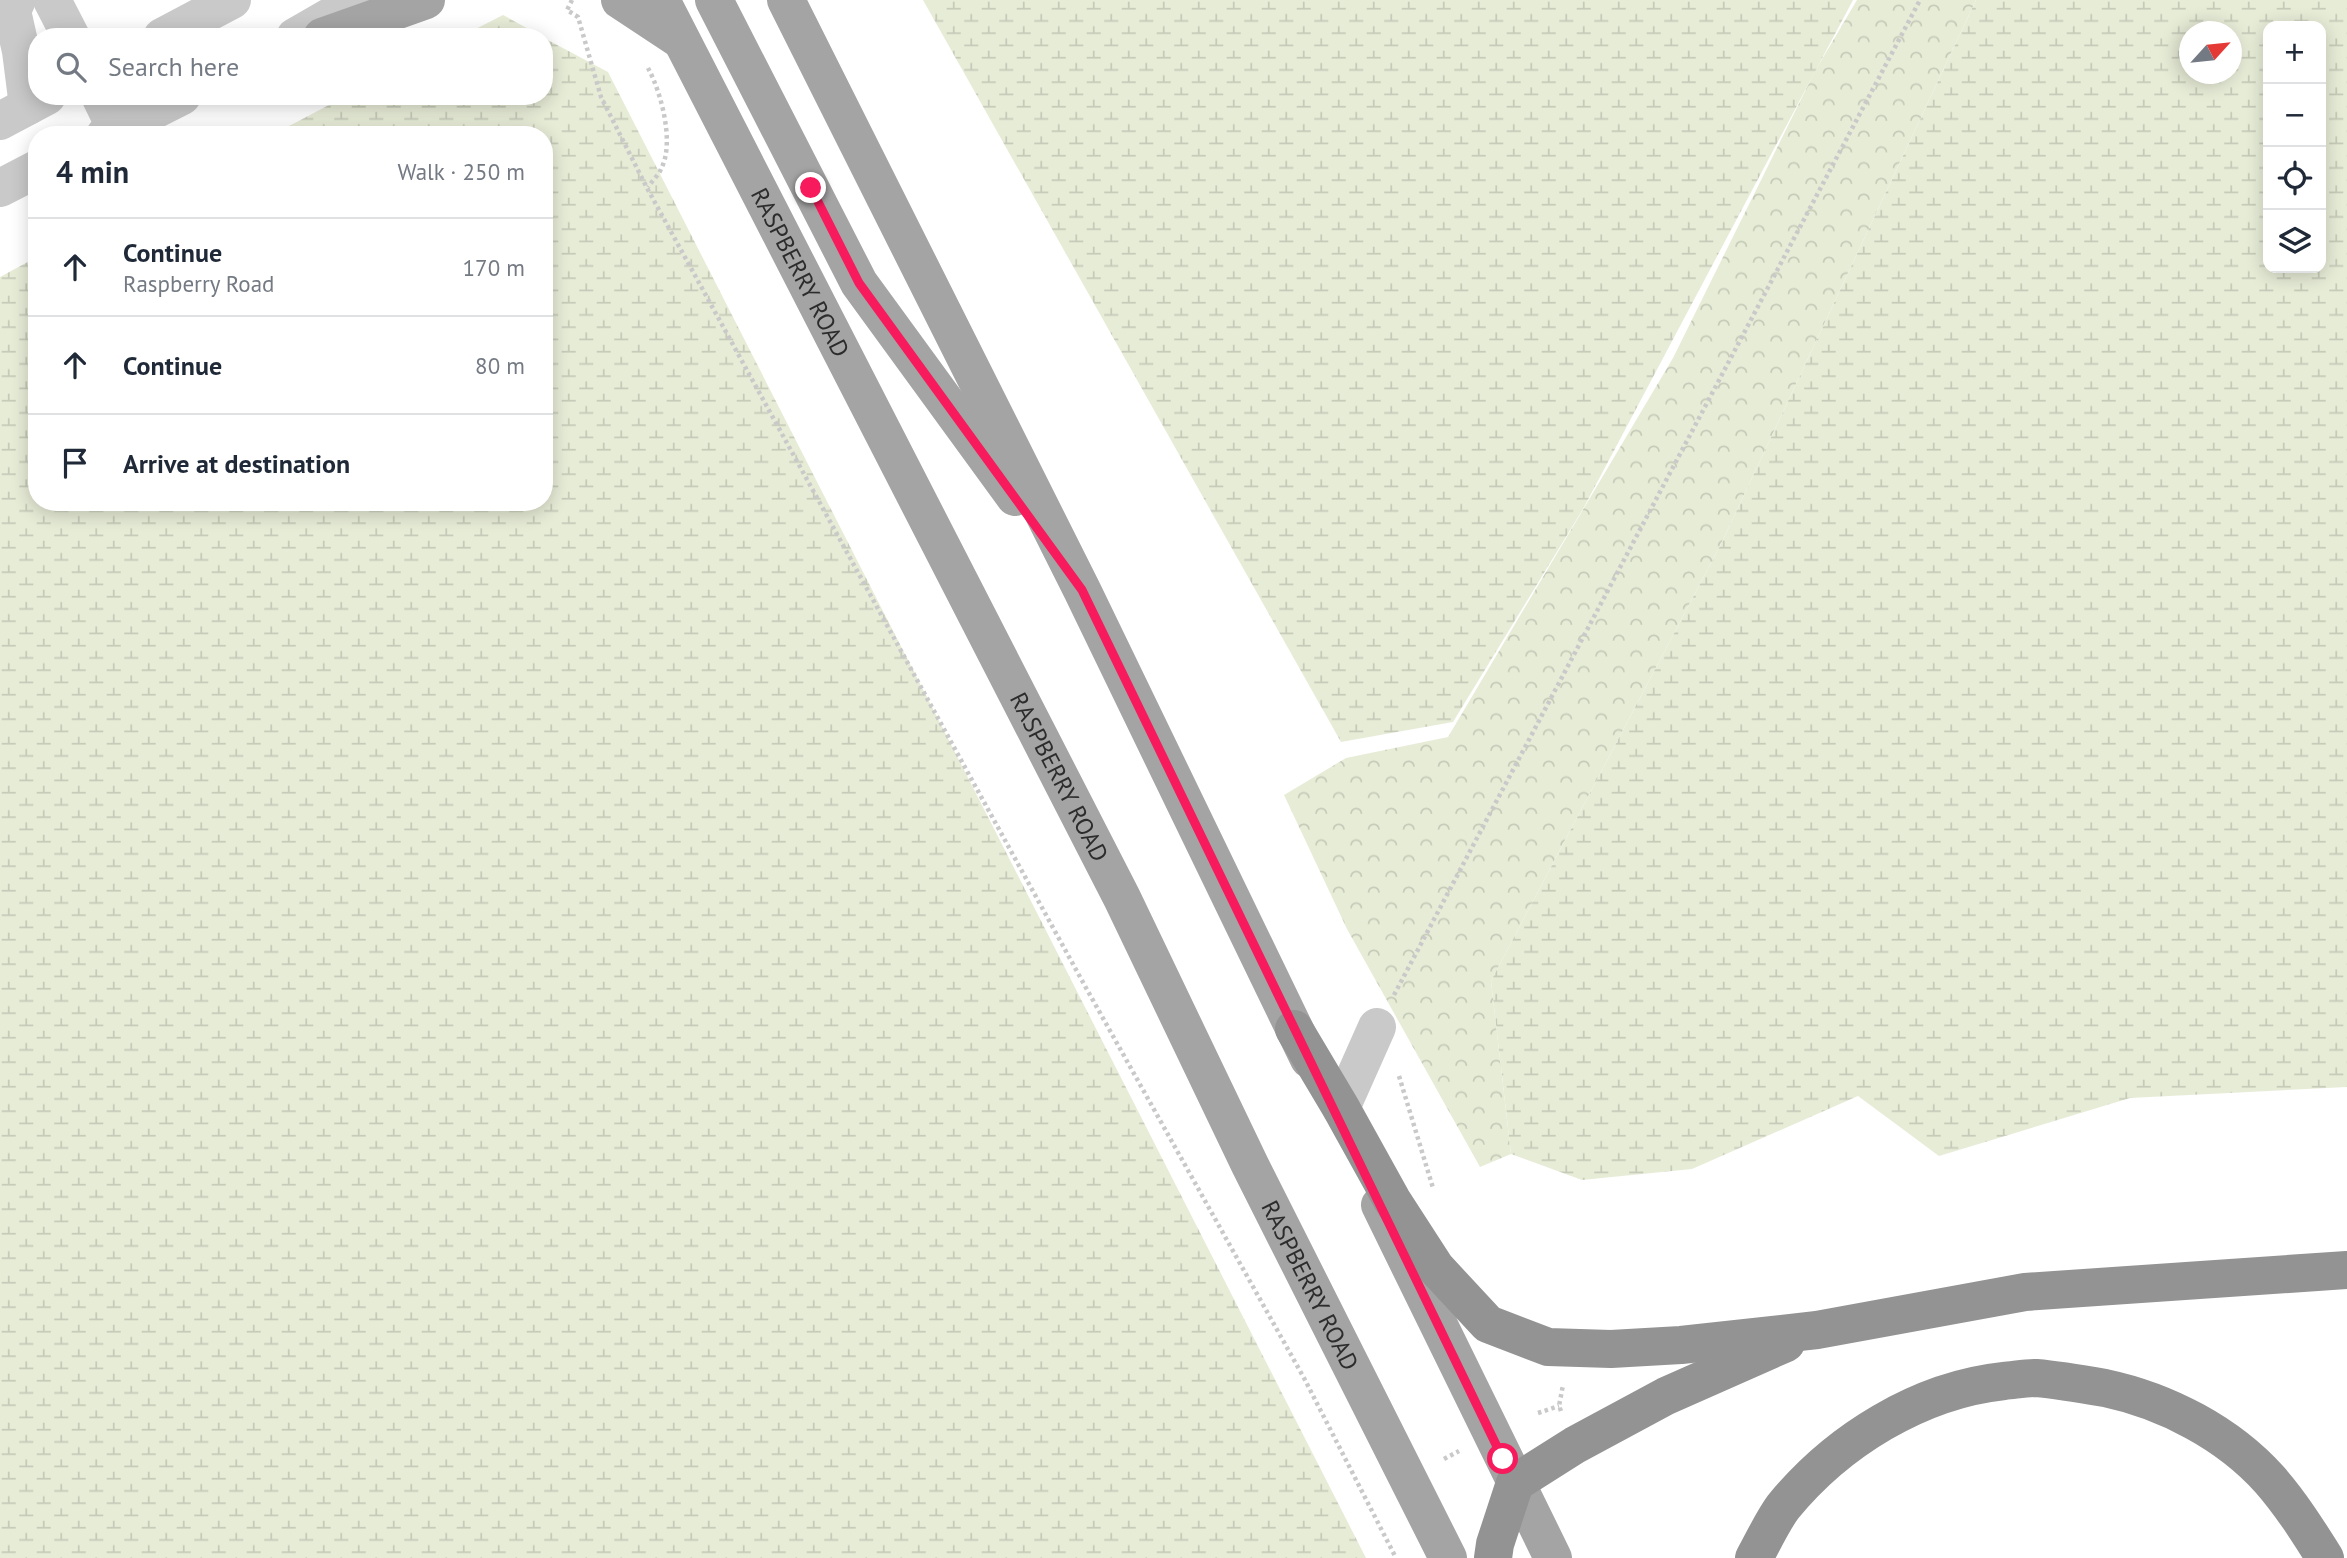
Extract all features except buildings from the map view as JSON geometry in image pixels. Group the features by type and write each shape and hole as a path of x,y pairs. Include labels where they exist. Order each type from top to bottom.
{"highway":[{"path":"1294,1028 1392,1200 1436,1268 1488,1324 1548,1347 1611,1349 1681,1345 1817,1330 2025,1292 2347,1270"},
{"path":"1493,1558 1515,1483 1574,1446 1666,1396 1817,1330"},
{"path":"1754,1558 1782,1509 1824,1464 1877,1427 1926,1400 1981,1384 2034,1378 2133,1394 2177,1411 2232,1446 2269,1479 2304,1523 2325,1558"}],"main road":[{"path":"347,28 426,0"},
{"path":"620,0 681,41"},
{"name":"RASPBERRY ROAD","path":"661,0 1122,898 1250,1165 1448,1558"},
{"path":"715,0 859,283 1082,590"},
{"path":"786,0 1082,590 1553,1558"}],"street":[{"path":"17,0 12,11 21,51 25,108"},
{"path":"52,0 66,28"},
{"path":"179,28 232,0"},
{"path":"311,28 359,0"},
{"path":"107,120 154,105"},
{"path":"0,188 28,174"},
{"path":"1341,1108 1377,1027"}],"path":[{"path":"572,0 567,10 587,20"},
{"path":"1377,1027 1920,0"},
{"path":"578,17 601,97 648,188 1065,950 1304,1378 1396,1558"},
{"path":"642,60 649,70 665,117 667,143 662,168 648,188"},
{"path":"1398,1072 1434,1192"},
{"path":"1562,1414 1559,1406 1563,1384"},
{"path":"1538,1413 1559,1406"}],"green space":[{"path":"923,0 1853,0 1583,509 1453,722 1341,742"},
{"path":"1857,0 1976,0 1721,544 1491,981 1511,1154 1480,1167 1347,929 1284,795 1346,758 1448,737 1673,358 1815,71"},
{"path":"1976,0 2347,0 2347,1087 2130,1098 1939,1156 1858,1096 1692,1169 1582,1180 1511,1154 1491,981 1721,544"},
{"path":"503,15 527,28 478,28"},
{"path":"553,43 608,72 1366,1558 0,1558 0,277 28,262 28,511 553,511 553,126 289,126 329,105 553,105"}],"route":[{"path":"811,188 859,283 1082,590 1503,1459"}]}
